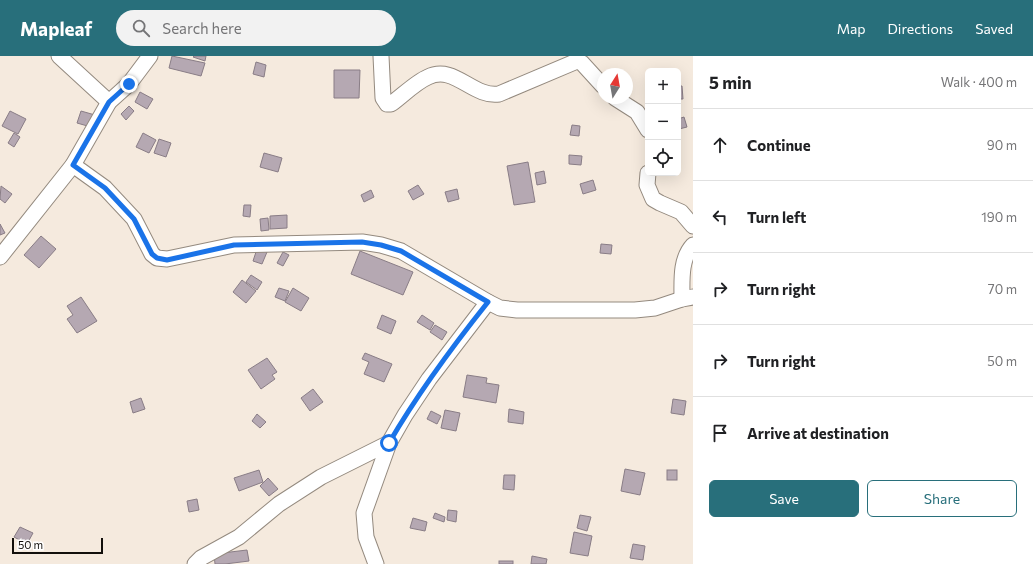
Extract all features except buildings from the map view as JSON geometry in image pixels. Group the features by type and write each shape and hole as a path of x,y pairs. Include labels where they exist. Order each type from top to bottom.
{"street":[{"path":"59,56 109,102"},
{"path":"0,257 73,165 109,102 129,84 150,56"},
{"path":"381,56 383,98 387,104 391,104 427,77 438,73 449,75 491,95 499,94 577,62 582,63 597,79"},
{"path":"625,104 637,112 645,125"},
{"path":"73,165 105,188 134,219 152,254 157,258 167,260 234,245 362,242 381,245 401,251 500,308 517,310 635,310 655,308 688,298 684,265 693,245"},
{"path":"648,176 647,185 653,199 681,212 693,226"},
{"path":"376,564 366,537 364,513 389,443 405,415 430,379 488,302"},
{"path":"195,564 201,558 239,537 279,504 315,481 389,443"}],"route":[{"path":"129,84 109,102 73,165 105,188 134,219 152,254 157,258 167,260 188,254 234,245 362,242 381,245 401,251 488,302 466,329 430,379 405,415 389,443"}]}
